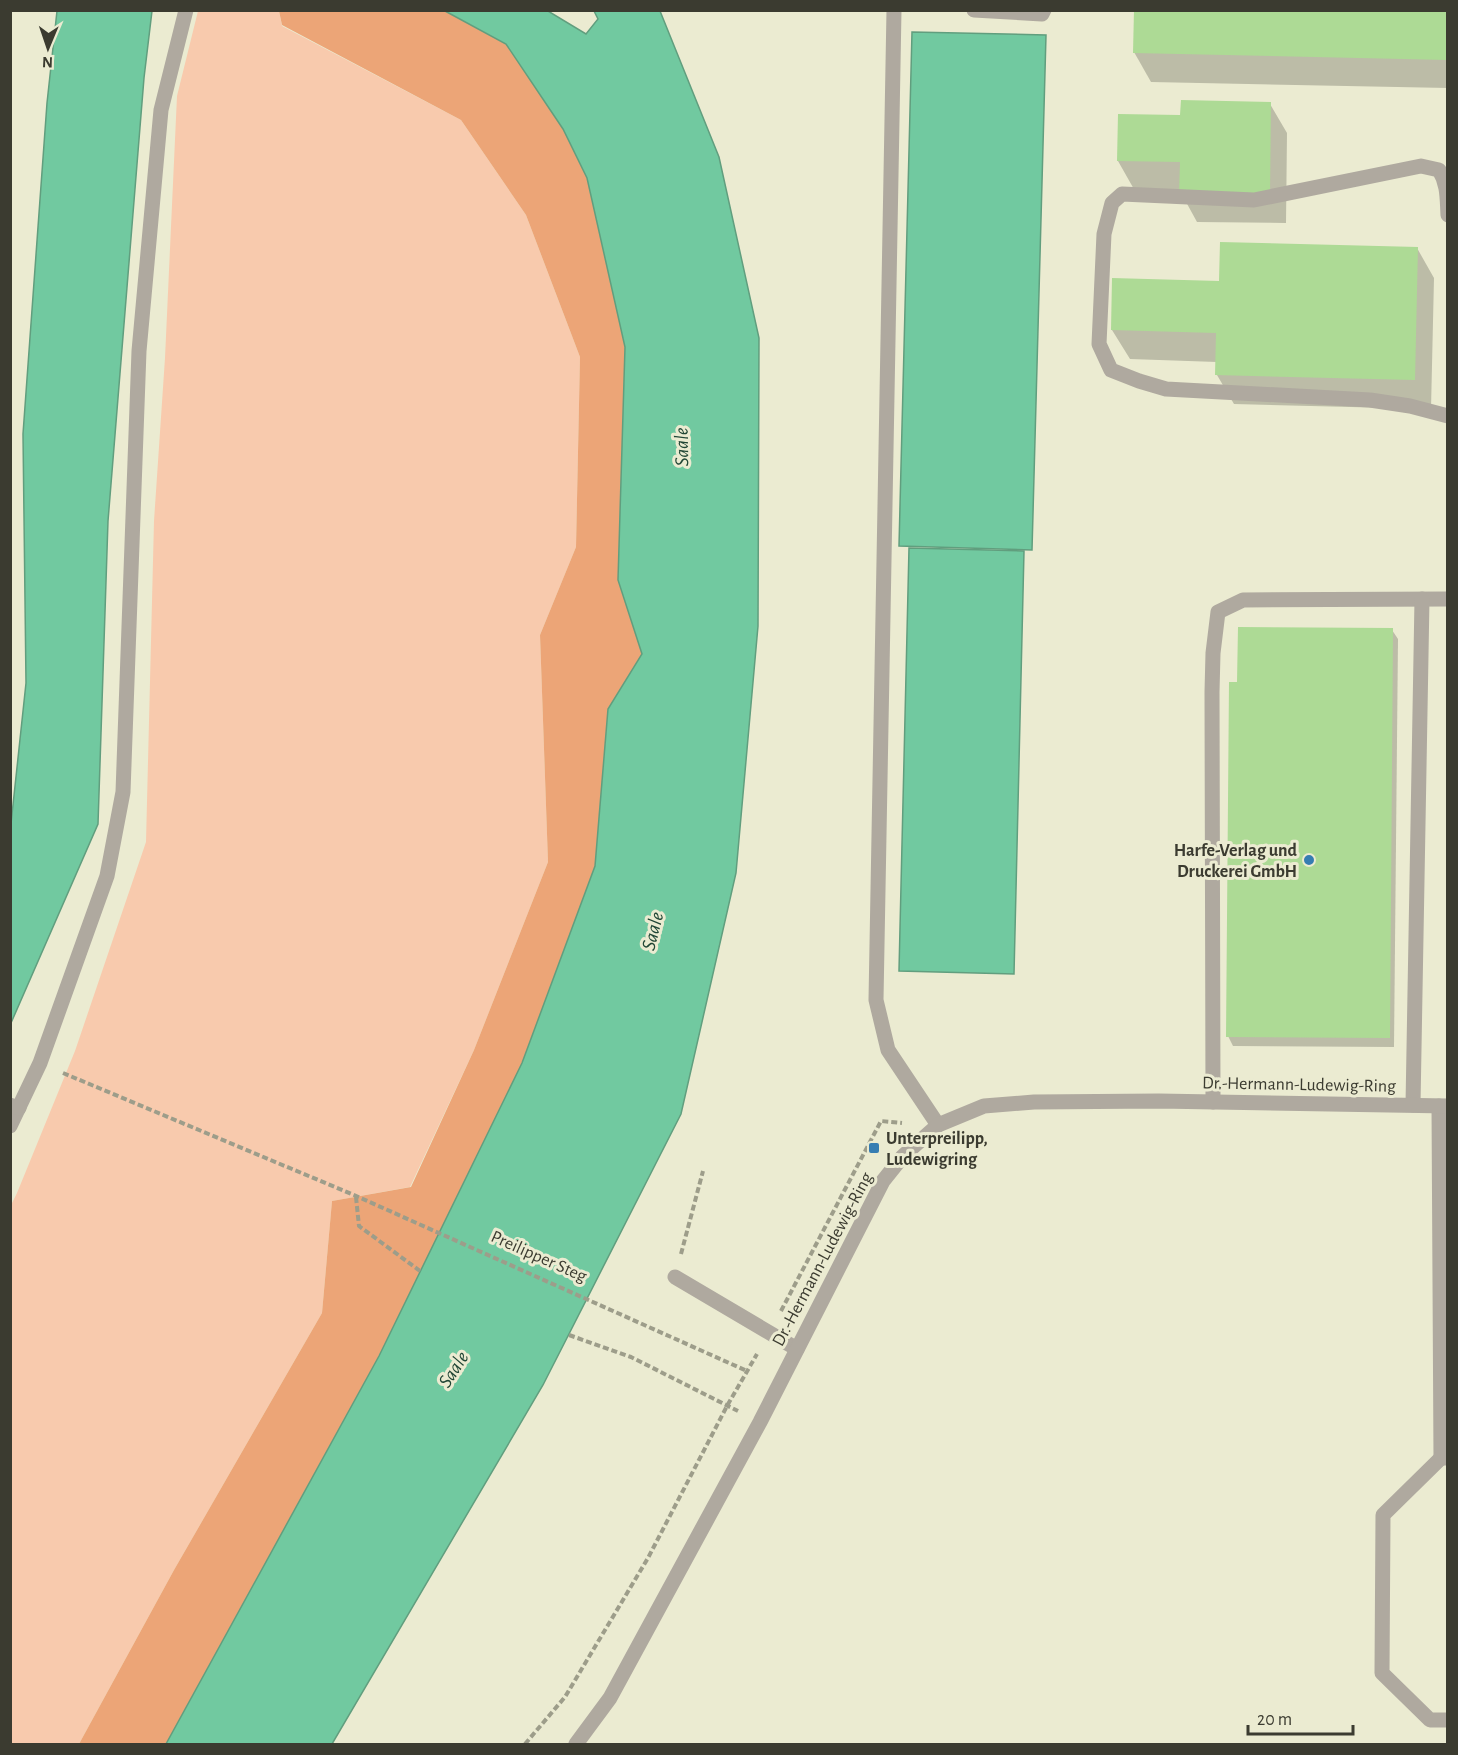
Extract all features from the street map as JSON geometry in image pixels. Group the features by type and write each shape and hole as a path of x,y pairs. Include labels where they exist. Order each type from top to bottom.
{"street":[{"path":"10,1126 15,1107 40,1063 107,876 123,792 139,351 161,110 186,10"},
{"path":"894,10 876,1000 888,1050 938,1125"},
{"path":"974,10 1042,14 1044,10"},
{"path":"1448,215 1448,191 1444,177 1439,170 1421,166 1254,200 1122,194 1113,202 1104,234 1099,344 1111,370 1166,389 1370,400 1410,406 1448,416"},
{"path":"1413,1106 1422,599"},
{"path":"1214,1102 1212,692 1213,653 1218,612 1243,600 1448,599"},
{"name":"Dr.-Hermann-Ludewig-Ring","path":"576,1744 609,1698 760,1422 883,1181 903,1156 938,1125 984,1106 1034,1101 1443,1106"},
{"path":"1443,1106 1444,1458 1383,1515 1382,1673 1430,1720 1448,1720"},
{"path":"675,1277 797,1349"}],"path":[{"name":"Preilipper Steg","path":"40,1063 356,1196 747,1371"},
{"path":"525,1744 565,1697 648,1558 727,1406 770,1333 881,1121"},
{"path":"675,1277 703,1171"},
{"path":"356,1196 359,1226 420,1270"},
{"path":"569,1335 631,1357 760,1422"}],"shaded area":[{"path":"198,11 279,11 282,26 461,120 526,215 580,357 576,547 540,635 548,862 474,1050 410,1187 332,1201 322,1313 174,1570 79,1744 11,1744 11,1205 75,1051 146,842 154,521 165,358 177,96"},
{"path":"279,11 445,11 506,44 563,129 587,178 625,347 618,580 642,654 608,709 595,866 523,1063 379,1356 166,1744 79,1744 174,1570 322,1313 332,1201 411,1187 474,1050 548,862 540,635 576,547 580,357 526,215 461,120 282,25"}],"water":[{"path":"57,11 152,11 144,78 108,521 98,824 11,1023 10,833 26,683 23,434 47,103"},
{"name":"Saale","path":"445,11 548,11 586,34 598,19 594,11 660,11 719,157 759,338 758,626 736,873 681,1114 543,1385 332,1744 166,1744 379,1356 522,1063 595,866 608,709 642,654 618,580 625,347 587,178 563,129 506,44"},
{"path":"912,32 1046,35 1032,550 899,546"},
{"path":"909,548 1024,551 1014,974 899,971"}],"building":[{"path":"1134,10 1448,10 1448,60 1133,53"},
{"path":"1181,100 1271,102 1270,194 1179,193 1180,162 1117,161 1118,114 1180,115"},
{"path":"1220,242 1418,247 1415,380 1215,375 1216,333 1111,330 1112,278 1219,281"},
{"name":"Harfe-Verlag und Druckerei GmbH","path":"1238,627 1393,628 1390,1038 1226,1037 1229,682 1237,682"}],"place":[{"name":"Harfe-Verlag und Druckerei GmbH","path":"1309,860"},
{"name":"Unterpreilipp, Ludewigring","path":"874,1148"}]}
